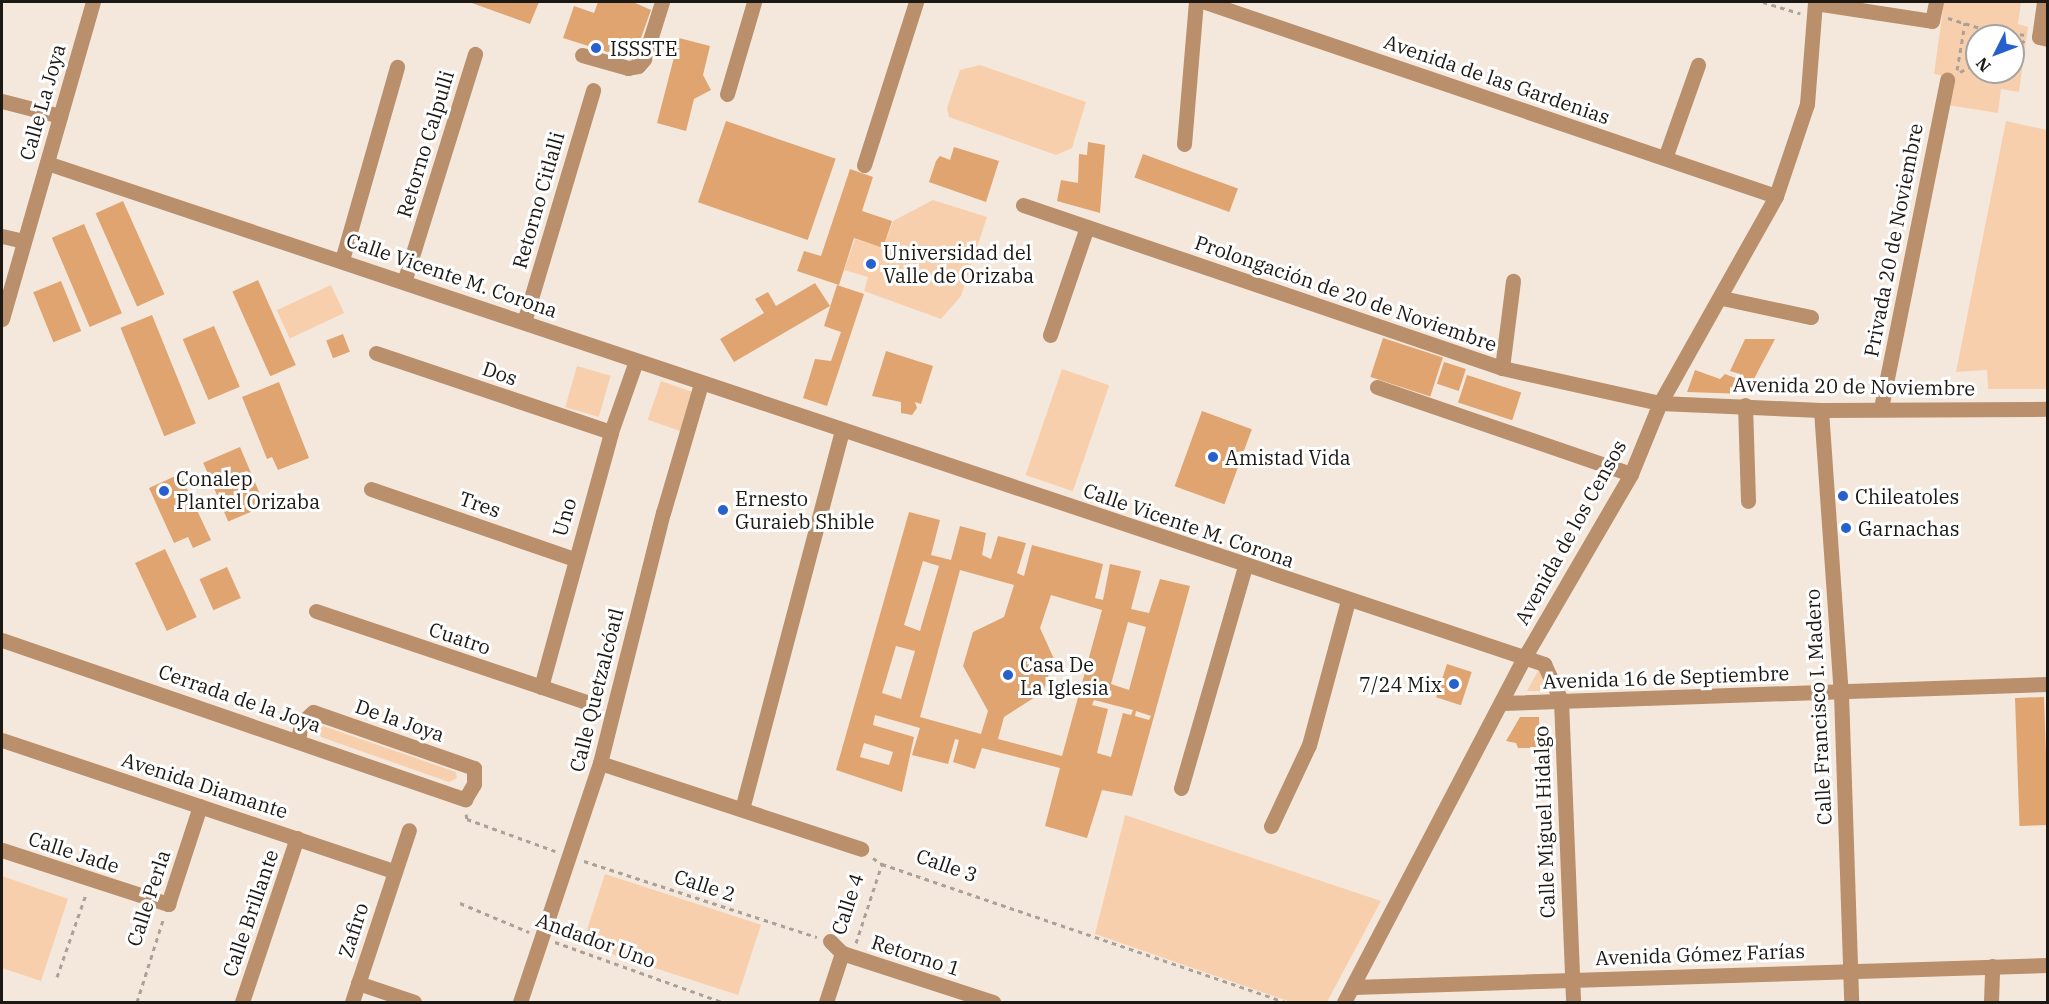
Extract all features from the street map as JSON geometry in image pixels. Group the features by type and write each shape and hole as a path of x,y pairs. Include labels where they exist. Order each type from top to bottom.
{"street":[{"name":"Calle La Joya","path":"2,319 22,241 93,2"},
{"path":"582,55 628,68 638,66 644,59 662,2"},
{"path":"727,94 754,2"},
{"path":"864,165 916,2"},
{"path":"1184,144 1196,2"},
{"name":"Avenida de las Gardenias","path":"1205,2 1776,196"},
{"path":"1814,7 1932,21 1936,2"},
{"path":"2043,38 2044,2"},
{"name":"Avenida de los Censos","path":"1344,1002 1524,658 1631,474 1660,403 1722,298 1776,196 1807,104 1814,7"},
{"name":"Retorno Calpulli","path":"404,282 475,54"},
{"path":"1665,158 1698,64"},
{"path":"342,260 397,67"},
{"name":"Privada 20 de Noviembre","path":"1881,408 1947,80"},
{"name":"Retorno Citlalli","path":"524,322 593,90"},
{"path":"2,101 60,116"},
{"name":"Calle Vicente M. Corona","path":"47,162 342,260 701,384 1524,658"},
{"name":"Prolongación de 20 de Noviembre","path":"1023,205 1502,368 1660,403"},
{"path":"1050,335 1087,227"},
{"path":"2,236 22,241"},
{"path":"1502,368 1513,281"},
{"path":"1722,298 1811,317"},
{"name":"Dos","path":"376,353 611,432"},
{"name":"Uno","path":"542,687 574,558 611,432 636,361"},
{"name":"Calle Quetzalcóatl","path":"520,1002 571,857 600,763 663,513 701,384"},
{"path":"1377,387 1631,474"},
{"name":"Avenida 20 de Noviembre","path":"1660,403 1821,410 2048,409"},
{"path":"1745,405 1748,501"},
{"name":"Calle Francisco I. Madero","path":"1821,410 1842,693 1848,969 1851,1002"},
{"path":"742,809 842,430"},
{"name":"Tres","path":"371,489 574,558"},
{"path":"1182,788 1245,566"},
{"path":"1271,826 1309,745 1348,600"},
{"name":"Cuatro","path":"315,611 592,704"},
{"name":"Cerrada de la Joya","path":"2,640 465,799"},
{"name":"Calle Miguel Hidalgo","path":"1524,658 1544,664 1561,700 1573,1002"},
{"name":"Avenida 16 de Septiembre","path":"1502,703 1842,693 2048,684"},
{"name":"De la Joya","path":"298,740 301,723 313,712 474,768 473,788 465,799"},
{"name":"Avenida Diamante","path":"2,740 394,871"},
{"path":"600,763 861,849"},
{"name":"Calle Perla","path":"168,904 200,806"},
{"name":"Zafiro","path":"352,1002 409,830"},
{"name":"Calle Brillante","path":"242,1002 297,837"},
{"name":"Calle Jade","path":"2,850 91,881 168,904"},
{"name":"Retorno 1","path":"830,941 847,954 993,1002"},
{"name":"Calle 4","path":"826,1002 847,954"},
{"name":"Avenida Gómez Farías","path":"1353,987 1848,969 2048,965"},
{"path":"1991,1002 1992,966"},
{"path":"358,983 414,1002"}],"path":[{"path":"1763,2 1814,7"},
{"path":"1932,21 1954,17 1993,32 2043,38"},
{"path":"1965,28 1956,74 1965,69"},
{"name":"Calle 2","path":"465,799 467,819 571,857 830,941"},
{"name":"Calle 3","path":"861,849 882,864 1284,1002"},
{"name":"Calle 4","path":"847,954 882,864"},
{"path":"57,977 91,881"},
{"name":"Andador Uno","path":"460,903 543,938 722,1002"},
{"name":"Calle Perla","path":"137,1002 168,904"}],"shaded area":[{"path":"1944,2 2021,2 2018,24 1965,24 1965,84 2020,84 2019,92 2001,89 1998,113 1947,105 1951,77 1934,74"},
{"path":"2025,26 2028,27 2025,49"},
{"path":"980,65 1086,102 1072,148 1056,155 949,117 947,108 960,70"},
{"path":"2006,121 2047,130 2047,389 1988,389 1987,370 1956,372"},
{"path":"933,200 987,217 961,296 941,319 864,291 868,277 844,270 855,239 883,248 893,221"},
{"path":"331,285 344,313 290,338 277,310"},
{"path":"577,366 611,376 599,417 565,407"},
{"path":"1062,369 1109,385 1073,491 1026,475"},
{"path":"661,381 698,394 685,432 648,420"},
{"path":"1539,669 1550,691 1527,691"},
{"path":"323,726 456,772 457,778 449,782 321,737 319,731"},
{"path":"1125,815 1381,901 1327,1002 1291,1002 1095,934"},
{"path":"605,874 761,925 738,995 582,944"},
{"path":"2,876 68,899 41,981 2,968"}],"building":[{"path":"469,2 539,2 530,24"},
{"path":"598,2 633,2 651,10 633,60 563,38 574,6 594,13"},
{"path":"679,38 710,46 703,75 711,90 694,99 686,131 657,123"},
{"path":"726,121 836,159 808,240 698,202"},
{"path":"1088,142 1105,145 1100,213 1057,201 1061,180 1078,183 1079,154 1087,155"},
{"path":"954,147 999,161 986,202 929,182 936,161 940,156 950,160"},
{"path":"1143,154 1238,189 1229,212 1134,177"},
{"path":"850,169 873,177 862,211 892,221 883,248 854,238 839,285 797,271 804,251 821,256"},
{"path":"123,201 164,294 137,306 96,213"},
{"path":"84,224 122,313 90,327 52,238"},
{"path":"258,280 296,365 270,376 232,291"},
{"path":"61,281 81,331 53,342 33,292"},
{"path":"815,283 830,306 734,362 720,339 764,313 755,299 768,292 776,306"},
{"path":"837,285 864,294 827,406 803,398 815,359 831,361 841,332 824,326"},
{"path":"152,315 196,423 164,436 120,328"},
{"path":"214,326 240,387 208,400 183,339"},
{"path":"343,334 350,352 333,358 326,340"},
{"path":"1383,338 1443,357 1430,396 1370,377"},
{"path":"1745,339 1775,339 1746,394 1687,392 1695,370 1720,379 1725,374 1738,379 1740,374 1730,371"},
{"path":"886,351 933,366 921,404 915,402 917,408 912,415 901,413 901,402 872,396"},
{"path":"1444,362 1466,369 1459,391 1437,384"},
{"path":"1467,375 1521,393 1512,420 1458,403"},
{"path":"279,382 309,458 278,470 272,457 267,459 242,397"},
{"name":"Amistad Vida","path":"1202,411 1252,429 1224,504 1175,486"},
{"path":"240,447 265,506 228,522 203,463"},
{"path":"180,474 211,540 193,548 188,537 174,543 149,488"},
{"name":"Casa De La Iglesia","path":"909,512 940,520 931,555 951,560 960,526 986,533 982,555 991,559 998,536 1026,543 1017,573 1024,576 1032,545 1103,564 1095,598 1103,600 1110,564 1141,571 1131,609 1149,613 1160,579 1190,586 1132,796 1102,790 1087,838 1045,826 1060,768 982,748 975,769 953,762 959,740 955,739 948,764 912,755 920,728 875,715 873,725 914,737 902,792 836,770","holes":["923,561 939,566 920,631 904,625","960,570 1014,585 1004,617 973,632 963,666 988,711 981,734 920,717","1051,595 1102,610 1062,756 998,739 1004,717 1043,692 1054,659 1040,628","1128,622 1146,627 1129,690 1111,684","896,646 915,651 901,699 882,693","1094,700 1133,710 1131,715 1123,713 1111,757 1097,753 1108,709 1092,705","1136,711 1151,716 1149,720 1135,716","864,743 893,752 889,765 860,757"]},
{"path":"165,549 197,617 167,631 135,563"},
{"path":"227,567 241,598 213,610 200,579"},
{"name":"7/24 Mix","path":"1447,664 1472,672 1461,705 1436,697"},
{"path":"2044,697 2048,825 2019,826 2015,698"},
{"path":"1520,717 1539,717 1540,748 1518,748 1516,743 1506,741"}],"place":[{"name":"ISSSTE","path":"596,48"},
{"name":"Universidad del Valle de Orizaba","path":"871,264"},
{"name":"Amistad Vida","path":"1213,457"},
{"name":"Conalep Plantel Orizaba","path":"164,491"},
{"name":"Chileatoles","path":"1843,496"},
{"name":"Ernesto Guraieb Shible","path":"723,510"},
{"name":"Garnachas","path":"1846,528"},
{"name":"Casa De La Iglesia","path":"1008,675"},
{"name":"7/24 Mix","path":"1454,684"}]}
